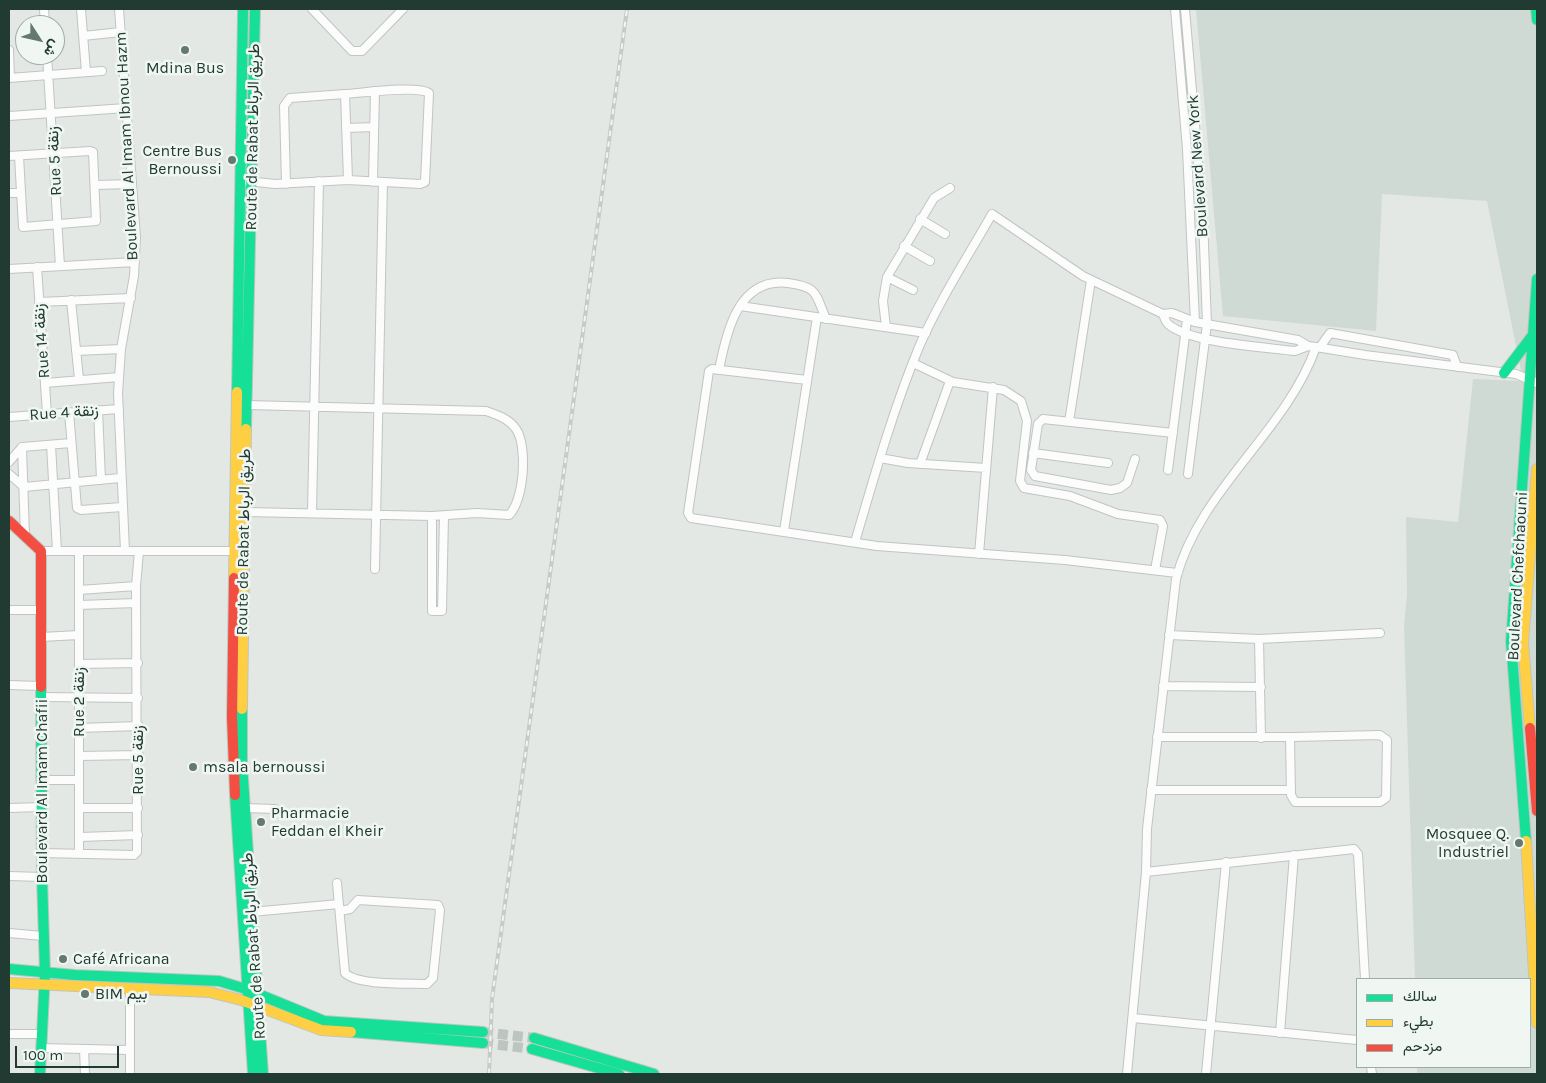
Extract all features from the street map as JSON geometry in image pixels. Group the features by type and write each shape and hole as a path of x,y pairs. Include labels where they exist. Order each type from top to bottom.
{"street":[{"path":"82,9 86,72"},
{"name":"Boulevard Al Imam Ibnou Hazm","path":"119,9 132,184 135,262 131,298 121,349 119,377 120,478 125,551"},
{"name":"Route de Rabat طريق الرباط","path":"243,9 240,181 239,551 242,764 263,1074"},
{"name":"Route de Rabat طريق الرباط","path":"253,1074 246,989 233,764 239,551 246,512 255,9"},
{"path":"312,9 352,52 362,52 404,9"},
{"name":"Boulevard New York","path":"1175,9 1192,218 1195,322"},
{"path":"1536,9 1537,20"},
{"path":"1176,19 1186,13"},
{"name":"Boulevard New York","path":"1186,13 1203,218 1207,324 1207,339 1188,474"},
{"path":"83,36 120,32"},
{"path":"9,50 9,78 102,71"},
{"name":"Rue 5 زنقة","path":"48,65 60,266"},
{"path":"240,181 286,184 348,180 420,184 425,182 430,96 423,90 375,91 290,98 284,106 286,184"},
{"path":"373,182 375,91"},
{"path":"345,94 348,180"},
{"path":"9,116 126,108"},
{"path":"346,128 374,127"},
{"path":"1187,149 1197,149"},
{"path":"9,156 93,152 96,221 59,226 23,227 19,156"},
{"path":"312,512 319,181"},
{"path":"375,569 383,182"},
{"path":"95,185 132,184"},
{"path":"886,327 883,301 887,277 934,198 950,188"},
{"path":"9,193 20,193"},
{"path":"855,542 880,458 913,363 926,333 992,214 1091,280 1162,314 1172,313 1195,322 1298,340 1315,347 1504,373 1534,381"},
{"path":"1192,218 1203,218"},
{"path":"920,219 945,234"},
{"path":"904,246 930,261"},
{"path":"9,269 135,262"},
{"name":"Rue 14 زنقة","path":"37,267 47,414"},
{"path":"887,277 913,290"},
{"name":"Boulevard Chefchaouni","path":"1537,278 1533,333 1534,381 1511,641 1525,814 1537,1022"},
{"path":"1069,422 1091,280"},
{"path":"719,370 728,326 740,306 768,284 776,282 805,286 814,291 826,319"},
{"path":"39,302 131,298"},
{"path":"71,300 79,379"},
{"path":"740,306 926,333"},
{"path":"1162,314 1168,324 1186,334 1207,339 1295,351 1315,347"},
{"path":"784,531 817,317"},
{"path":"1168,470 1187,320"},
{"path":"1127,1074 1146,872 1147,829 1169,635 1178,573 1193,536 1239,466 1296,388 1315,347 1330,333 1453,355 1457,367"},
{"path":"1504,373 1520,354 1533,333"},
{"path":"76,351 121,349"},
{"path":"913,363 950,381 993,388 1013,394 1021,401 1028,421 1020,480 1022,487 1070,496 1118,514 1160,520 1163,526 1155,570"},
{"path":"807,380 711,370 707,375 689,516 692,519 877,546 1178,573"},
{"path":"45,383 119,377"},
{"path":"920,464 950,381"},
{"path":"979,554 993,388"},
{"path":"246,512 432,516 478,513 501,516 509,515 514,510 520,492 522,448 515,428 508,420 486,411 247,404"},
{"name":"Rue 4 زنقة","path":"9,417 119,409"},
{"path":"98,410 101,480"},
{"path":"69,412 77,508 81,510 122,507"},
{"path":"1135,459 1127,483 1120,488 1111,490 1035,476 1031,470 1040,420 1173,433"},
{"path":"9,462 22,447 71,443"},
{"path":"51,445 58,551"},
{"path":"22,447 25,536"},
{"path":"1033,453 1108,463"},
{"path":"880,458 920,464 986,468"},
{"name":"Boulevard Chefchaouni","path":"1537,469 1523,643 1537,812"},
{"path":"9,474 24,487 120,478"},
{"path":"432,516 432,611 442,611 444,516"},
{"path":"9,521 42,551 239,551"},
{"name":"Boulevard Al Imam Chafii","path":"40,1074 45,973 42,877 42,551"},
{"name":"Rue 2 زنقة","path":"79,551 79,853"},
{"name":"Rue 5 زنقة","path":"79,853 134,855 138,852 139,754 136,586 139,551"},
{"path":"432,570 443,570"},
{"path":"79,590 136,586"},
{"path":"79,605 136,602"},
{"path":"9,610 41,610"},
{"path":"1169,635 1259,639 1380,634"},
{"path":"41,637 79,635"},
{"path":"1259,639 1261,738"},
{"path":"79,664 138,663"},
{"path":"9,685 41,686"},
{"path":"1163,686 1261,687"},
{"path":"41,697 138,698"},
{"path":"79,728 138,726"},
{"path":"1157,737 1261,738 1290,737 1380,735 1387,740 1387,796 1382,802 1297,803 1292,798 1291,790 1290,737"},
{"path":"79,756 139,754"},
{"path":"42,780 79,780"},
{"path":"1151,790 1291,790"},
{"path":"9,808 42,807"},
{"path":"80,808 138,808"},
{"path":"245,808 275,809"},
{"path":"1525,814 1537,812"},
{"path":"80,837 138,836"},
{"path":"1146,872 1354,848 1358,854 1364,978"},
{"path":"42,853 79,853"},
{"path":"1280,1033 1294,855"},
{"path":"1206,1074 1226,862"},
{"path":"9,876 42,877"},
{"path":"251,912 340,907 350,909 358,900 438,905 440,910 433,978 427,984 377,981 349,977 345,973 340,907 337,883"},
{"path":"9,934 43,936"},
{"path":"9,969 45,973 209,980 246,989 301,1015 324,1021 483,1038 321,1030 248,1002 209,992 9,983"},
{"path":"130,989 130,1074"},
{"path":"1132,1018 1356,1040"},
{"path":"9,1034 41,1034"},
{"path":"534,1038 636,1071 654,1074"},
{"path":"40,1048 130,1050"},
{"path":"84,1049 85,1074"},
{"path":"532,1049 619,1074"}],"shaded area":[{"path":"1196,9 1537,9 1537,1074 1417,1074 1417,1068 1531,1068 1531,978 1415,978 1404,625 1407,595 1406,517 1458,522 1473,379 1523,381 1487,201 1382,194 1376,331 1223,316"}],"tunnel":[{"path":"483,1032 534,1038"},
{"path":"483,1043 532,1049"}],"railway":[{"path":"489,1074 492,999 627,9"}],"traffic: fast":[{"path":"237,392 243,9"},
{"path":"246,429 255,9"},
{"path":"1536,9 1537,20"},
{"path":"1526,841 1511,641 1537,279"},
{"path":"1504,373 1532,336"},
{"path":"40,1074 45,973 42,877 41,687"},
{"path":"242,709 242,764 263,1074"},
{"path":"235,795 253,1074"},
{"path":"9,969 75,975 219,981 246,989 324,1021 483,1032"},
{"path":"351,1032 483,1043"},
{"path":"534,1038 654,1074"},
{"path":"532,1049 619,1074"}],"traffic: slow":[{"path":"234,578 237,392"},
{"path":"242,709 246,429"},
{"path":"1530,728 1523,643 1537,469"},
{"path":"1526,841 1537,1023"},
{"path":"9,983 209,992 241,1000 321,1030 351,1032"}],"traffic: jam":[{"path":"9,521 41,551 41,687"},
{"path":"234,578 232,717 235,795"},
{"path":"1530,728 1537,811"}],"place":[{"name":"Mdina Bus","path":"185,50"},
{"name":"Centre Bus Bernoussi","path":"232,160"},
{"name":"msala bernoussi","path":"193,767"},
{"name":"Pharmacie Feddan el Kheir","path":"261,822"},
{"name":"Mosquee Q. Industriel","path":"1519,843"},
{"name":"Café Africana","path":"63,959"},
{"name":"BIM بيم","path":"85,994"}]}
